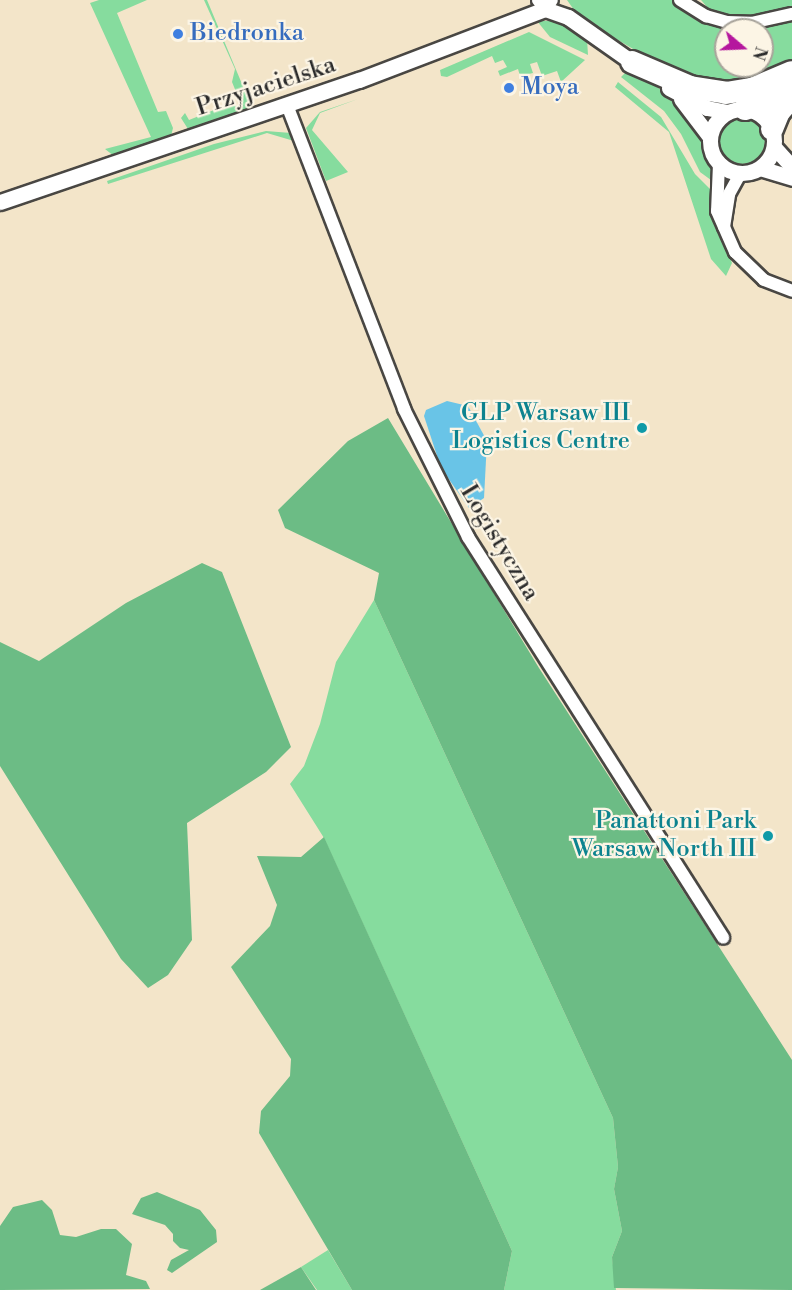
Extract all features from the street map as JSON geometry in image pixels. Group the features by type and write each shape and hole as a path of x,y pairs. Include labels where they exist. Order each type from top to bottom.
{"highway":[{"path":"632,62 690,87 726,93 752,89 792,73"},
{"path":"736,111 766,100 792,73"},
{"path":"773,138 779,112 792,97"}],"street":[{"path":"680,0 706,16 727,22 751,23 792,14"},
{"path":"545,3 675,92 707,108 761,115 792,167"},
{"name":"Przyjacielska","path":"0,202 287,105 545,3"},
{"path":"675,92 702,123 710,137"},
{"name":"Logistyczna","path":"287,105 404,409 468,537 723,938"},
{"path":"736,111 716,122 710,137 711,152 719,164 740,174 760,168 792,178"},
{"path":"760,168 773,138"},
{"path":"719,164 717,211 735,252 750,271 792,291"},
{"path":"724,227 729,194 740,174"}],"green space":[{"path":"99,0 147,0 117,13 158,112 166,111 173,128 171,136 114,156 105,149 151,137 90,3"},
{"path":"204,0 207,0 252,108 188,129 181,118 185,113 189,120 224,106 221,98 230,94 235,106 241,104 232,82 235,69"},
{"path":"567,0 672,0 698,19 714,25 714,78 774,78 774,18 717,18 701,0 792,0 792,102 726,106 727,88 667,69 579,17"},
{"path":"537,21 561,21 587,39 588,55 550,37"},
{"path":"529,32 585,60 561,82 557,71 542,76 537,62 530,64 533,73 520,76 518,69 500,76 498,71 507,67 503,60 495,63 492,56 447,77 441,76 440,70"},
{"path":"628,70 635,71 675,100 704,134 715,183 700,172 681,134 664,111 621,77"},
{"path":"618,82 661,117 695,174 714,193 717,225 732,263 726,276 711,259 669,132 615,87"},
{"path":"358,99 320,113 312,130 348,172 326,181 306,128 320,112"},
{"path":"742,118 758,125 765,141 758,157 742,164 726,157 719,141 726,125"},
{"path":"266,131 291,133 294,141 267,133 108,184 107,181 214,144"},
{"path":"388,418 539,668 792,1060 792,1290 614,1288 612,1257 622,1231 614,1189 618,1167 613,1118 374,600 379,573 285,528 278,510 348,441"},
{"path":"202,563 222,572 291,747 266,772 187,823 192,940 168,975 148,988 121,959 0,766 0,642 39,661 126,603"},
{"path":"374,600 613,1118 618,1167 614,1189 622,1231 612,1257 616,1290 504,1290 512,1251 324,838 290,784 304,766 320,724 336,662"},
{"path":"324,837 512,1251 504,1290 352,1290 259,1133 261,1111 290,1076 291,1059 231,967 270,926 277,905 257,856 301,857"},
{"path":"157,1192 200,1210 216,1230 217,1242 172,1273 167,1270 171,1260 189,1250 180,1248 173,1241 173,1234 165,1225 132,1214 141,1198"},
{"path":"42,1200 52,1210 60,1235 76,1237 101,1229 116,1229 132,1244 126,1275 146,1281 150,1289 0,1290 0,1226 13,1207"},
{"path":"328,1250 352,1290 317,1290 301,1267"},
{"path":"301,1267 316,1290 260,1290"}],"water":[{"path":"447,401 468,406 487,441 484,498 469,508 441,468 424,416 426,410"}],"place":[{"name":"Biedronka","path":"178,34"},
{"name":"Moya","path":"509,88"},
{"name":"GLP Warsaw III Logistics Centre","path":"642,428"},
{"name":"Panattoni Park Warsaw North III","path":"768,836"}]}
